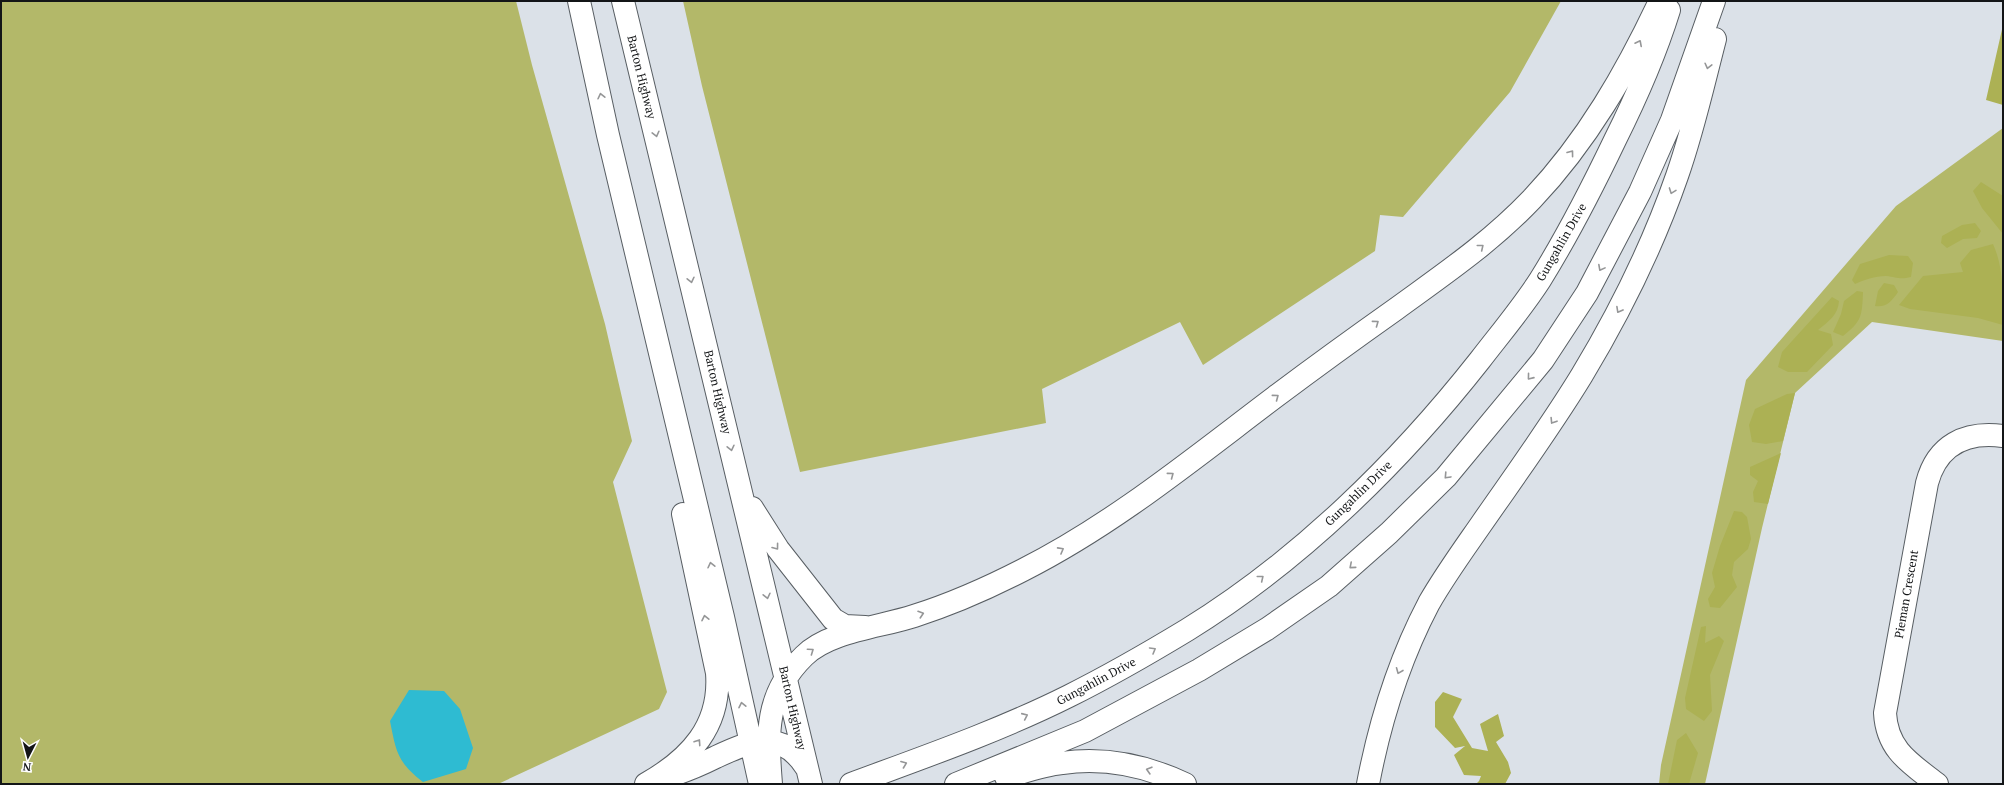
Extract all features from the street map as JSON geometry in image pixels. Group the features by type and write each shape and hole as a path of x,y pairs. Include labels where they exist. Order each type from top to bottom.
{"main road":[{"path":"579,1 608,135 717,594 771,784"},
{"name":"Barton Highway","path":"623,1 809,777"},
{"path":"760,784 759,742 786,681 803,657 822,644 835,638 927,612 979,592 1074,542 1140,498 1350,342 1452,270 1513,217 1567,158 1615,88 1660,1"},
{"name":"Gungahlin Drive","path":"859,781 996,729 1068,697 1189,629 1247,589 1305,543 1362,492 1458,388 1539,281 1594,184 1635,100 1672,1"},
{"path":"956,784 1085,731 1199,670 1267,629 1329,586 1389,534 1446,477 1543,360 1587,293 1640,192 1672,120 1714,1"},
{"path":"1368,784 1388,701 1414,635 1430,602 1453,566 1542,439 1583,374 1622,305 1647,250 1680,168 1724,1"},
{"path":"608,135 643,324 717,678 717,694 713,712 697,745 679,763 647,784"},
{"name":"Pieman Crescent","path":"1937,784 1909,762 1896,748 1888,732 1885,713 1927,483 1934,464 1947,449 1955,443 1984,434 2003,436"},
{"path":"741,490 770,539 833,619 850,627 861,628 883,625"},
{"path":"647,784 759,742 778,743 788,747 799,757 809,777"},
{"path":"983,784 1061,763 1097,761 1137,766 1157,772 1185,784"}],"green space":[{"path":"1,1 516,1 532,65 605,324 632,441 613,482 667,692 659,709 498,784 1,784"},
{"path":"683,1 1561,1 1510,92 1403,217 1380,215 1375,251 1203,365 1180,322 1042,389 1046,423 800,472 702,86"},
{"path":"2003,25 2003,105 1986,100"},
{"path":"2003,128 2003,341 1872,322 1795,393 1762,528 1705,784 1659,784 1661,765 1746,380 1896,206"},
{"path":"1981,182 2003,196 2003,234 1982,208 1973,191"},
{"path":"1975,223 1981,231 1977,238 1963,239 1947,248 1941,243 1942,236 1962,225"},
{"path":"1993,244 1997,253 2001,273 2003,293 2003,325 1978,318 1910,309 1899,305 1923,276 1963,272 1960,263 1971,250"},
{"path":"1889,255 1908,256 1913,263 1911,277 1878,277 1855,284 1852,280 1860,264"},
{"path":"1884,283 1894,285 1898,292 1886,305 1875,306 1878,291"},
{"path":"1857,291 1863,292 1860,317 1854,326 1843,336 1833,332 1841,314 1844,301"},
{"path":"1832,297 1839,301 1837,310 1826,324 1818,330 1831,334 1833,345 1807,372 1788,372 1778,367 1782,352"},
{"path":"1795,393 1783,441 1766,444 1752,442 1749,425 1755,409 1787,394"},
{"path":"1781,453 1768,504 1754,502 1753,492 1758,481 1750,475 1750,467"},
{"path":"1734,511 1742,512 1747,517 1751,539 1748,549 1734,562 1732,575 1737,587 1720,608 1710,607 1708,599 1715,587 1712,573 1720,546"},
{"path":"1706,626 1705,643 1719,636 1724,641 1710,675 1712,711 1704,721 1686,709 1685,698 1701,627"},
{"path":"1443,692 1462,699 1453,717 1472,748 1488,751 1480,724 1498,714 1504,736 1496,742 1508,762 1511,773 1505,784 1476,784 1481,776 1464,775 1454,755 1465,746 1455,748 1435,727 1435,702"},
{"path":"1686,733 1698,753 1689,784 1668,784 1677,740"}],"water":[{"path":"409,690 444,691 460,709 473,748 466,769 423,782 414,775 403,762 396,748 390,721"}]}
